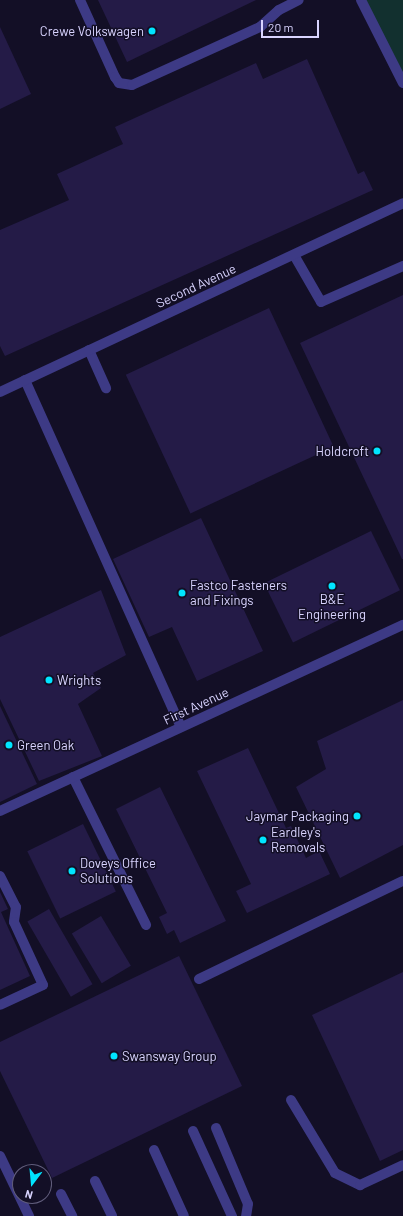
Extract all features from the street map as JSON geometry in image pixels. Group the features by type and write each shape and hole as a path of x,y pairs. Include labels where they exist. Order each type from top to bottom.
{"street":[{"path":"80,0 115,77 119,83 132,85 260,27 279,10 299,0"},
{"path":"361,0 403,83"},
{"name":"Second Avenue","path":"0,392 403,204"},
{"path":"294,255 321,302 403,266"},
{"path":"89,350 106,388"},
{"path":"25,380 181,727"},
{"name":"First Avenue","path":"0,811 403,625"},
{"path":"73,777 146,926"},
{"path":"0,876 16,907 14,922 43,985 0,1005"},
{"path":"199,979 403,881"},
{"path":"291,1100 335,1173 360,1185 403,1165"},
{"path":"216,1128 248,1204 246,1216"},
{"path":"193,1131 232,1216"},
{"path":"154,1150 184,1216"},
{"path":"0,1156 29,1216"},
{"path":"95,1181 112,1216"},
{"path":"61,1194 72,1216"}],"green space":[{"path":"361,0 403,0 403,83"}],"building":[{"name":"Crewe Volkswagen","path":"98,0 256,0 127,62"},
{"path":"0,27 31,94 0,109"},
{"path":"307,59 358,174 364,171 373,190 5,356 0,346 0,230 69,200 57,174 123,144 115,127 256,63 263,79"},
{"name":"Holdcroft","path":"403,295 403,559 402,559 300,343"},
{"path":"269,308 334,447 190,513 126,375"},
{"name":"Fastco Fasteners and Fixings","path":"201,518 263,651 197,681 172,627 149,637 113,559"},
{"name":"B&E Engineering","path":"371,531 400,590 293,642 264,583"},
{"name":"Wrights","path":"101,590 126,655 93,673 101,688 78,704 102,756 39,781 0,699 0,637"},
{"name":"Jaymar Packaging","path":"403,700 403,845 340,878 296,787 326,769 317,741"},
{"name":"Green Oak","path":"0,706 37,784 0,802"},
{"name":"Eardley's Removals","path":"248,748 286,828 291,826 306,858 319,851 330,874 247,913 236,891 251,884 197,771"},
{"path":"160,787 226,921 180,943 174,930 167,934 159,917 167,913 116,809"},
{"name":"Doveys Office Solutions","path":"83,824 116,891 60,919 27,851"},
{"path":"0,892 8,909 1,912 30,976 0,990"},
{"path":"49,909 92,984 71,997 27,922"},
{"path":"101,916 131,966 102,983 72,934"},
{"name":"Swansway Group","path":"179,956 242,1086 52,1178 52,1164 45,1164 0,1071 0,1042"},
{"path":"403,972 403,1150 380,1161 312,1015"}],"place":[{"name":"Crewe Volkswagen","path":"152,31"},
{"name":"Holdcroft","path":"377,451"},
{"name":"B&E Engineering","path":"332,586"},
{"name":"Fastco Fasteners and Fixings","path":"182,593"},
{"name":"Wrights","path":"49,680"},
{"name":"Green Oak","path":"9,745"},
{"name":"Jaymar Packaging","path":"357,816"},
{"name":"Eardley's Removals","path":"263,840"},
{"name":"Doveys Office Solutions","path":"72,871"},
{"name":"Swansway Group","path":"114,1056"}]}
